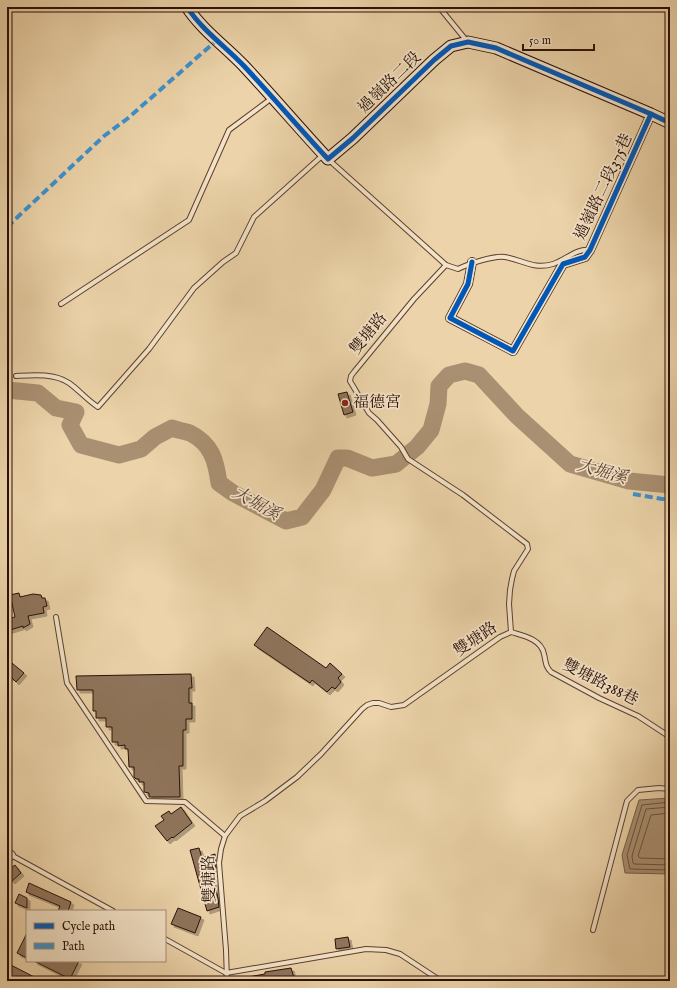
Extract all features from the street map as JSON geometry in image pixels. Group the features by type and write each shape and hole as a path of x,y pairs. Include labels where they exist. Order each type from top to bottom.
{"street":[{"path":"187,7 216,40 231,52 273,97 326,157"},
{"name":"過嶺路二段","path":"326,157 353,138 434,60 451,46 468,42 496,48 670,123"},
{"name":"過嶺路二段375巷","path":"472,262 468,284 450,318 513,350 563,264 585,257 590,250 651,114"}],"lane":[{"path":"440,7 468,42"},
{"path":"61,304 189,220 229,130 273,97"},
{"path":"16,376 32,375 62,379 98,407 149,349 194,288 223,262 236,253 254,217 326,157 446,265 458,268 472,262 504,256 533,266 553,264 582,249 590,250"},
{"name":"雙塘路","path":"227,981 226,943 219,863 220,849 224,836 240,816 297,777 367,705 379,703 391,707 404,705 500,637 511,632 510,590 514,571 528,549 527,544 463,495 408,459 401,447 362,404 350,382 351,376 414,299 446,265"},
{"path":"56,617 67,683 146,801 185,802 224,836"},
{"name":"雙塘路388巷","path":"511,632 538,642 543,650 546,667 551,672 599,698 638,716 670,737"},
{"path":"593,930 627,801 638,790 659,788 670,789"},
{"path":"8,855 111,910"},
{"path":"166,940 226,973 366,949 386,950 400,954 441,981"}],"water":[{"path":"670,798 670,874 625,873 622,855 639,800"}],"building":[{"name":"福德宮","path":"347,392 353,412 344,415 338,394"},
{"path":"19,593 20,597 33,594 41,595 42,598 45,598 47,606 43,607 44,613 28,616 30,624 23,628 23,626 7,631 7,619 15,617 10,595"},
{"path":"267,627 326,668 330,663 342,674 338,678 341,682 335,689 332,687 327,692 312,680 310,683 254,645"},
{"path":"7,659 24,673 16,682 11,677 7,680"},
{"path":"191,674 192,688 189,688 189,703 192,703 192,719 186,719 186,730 183,730 183,766 179,766 180,797 149,797 149,793 144,792 144,782 139,782 139,779 134,777 134,767 129,767 128,749 125,749 125,745 118,746 118,742 112,742 112,727 106,727 106,718 96,718 96,711 93,711 93,690 77,690 76,676"},
{"path":"181,807 192,823 167,841 155,826 164,820 161,816 169,811 171,814"},
{"path":"199,848 202,858 215,854 216,869 211,870 219,907 207,911 190,850"},
{"path":"15,865 21,873 12,881 7,876 7,871"},
{"path":"29,883 71,902 68,910 58,910 60,906 26,892"},
{"path":"19,894 27,898 27,908 15,903"},
{"path":"178,908 201,917 195,933 171,924"},
{"path":"26,935 26,958 17,953"},
{"path":"348,937 350,947 336,949 335,939"},
{"path":"36,962 78,962 70,979"},
{"path":"7,963 42,981 7,981"},
{"path":"291,968 295,981 248,981 248,977 265,974 265,972"}],"waterway":[{"name":"大堀溪","path":"7,390 38,393 56,408 76,412 70,425 81,445 119,455 141,449 155,437 172,428 190,433 203,442 212,454 219,483 233,493 286,521 302,517 323,490 338,458 347,458 372,468 396,464 417,447 431,430 438,404 439,386 449,375 465,371 479,375 517,416 570,464 629,481 670,485"}],"marked path":[{"path":"7,227 104,136 127,119 217,40"},
{"path":"633,494 670,499"}],"cycle path":[{"path":"187,7 214,38 244,66 328,159 353,138 434,60 451,46 468,42 496,48 670,123"},
{"path":"472,262 468,284 450,318 513,351 563,264 585,257 590,250 651,114"}],"place":[{"name":"福德宮","path":"345,403"}]}
